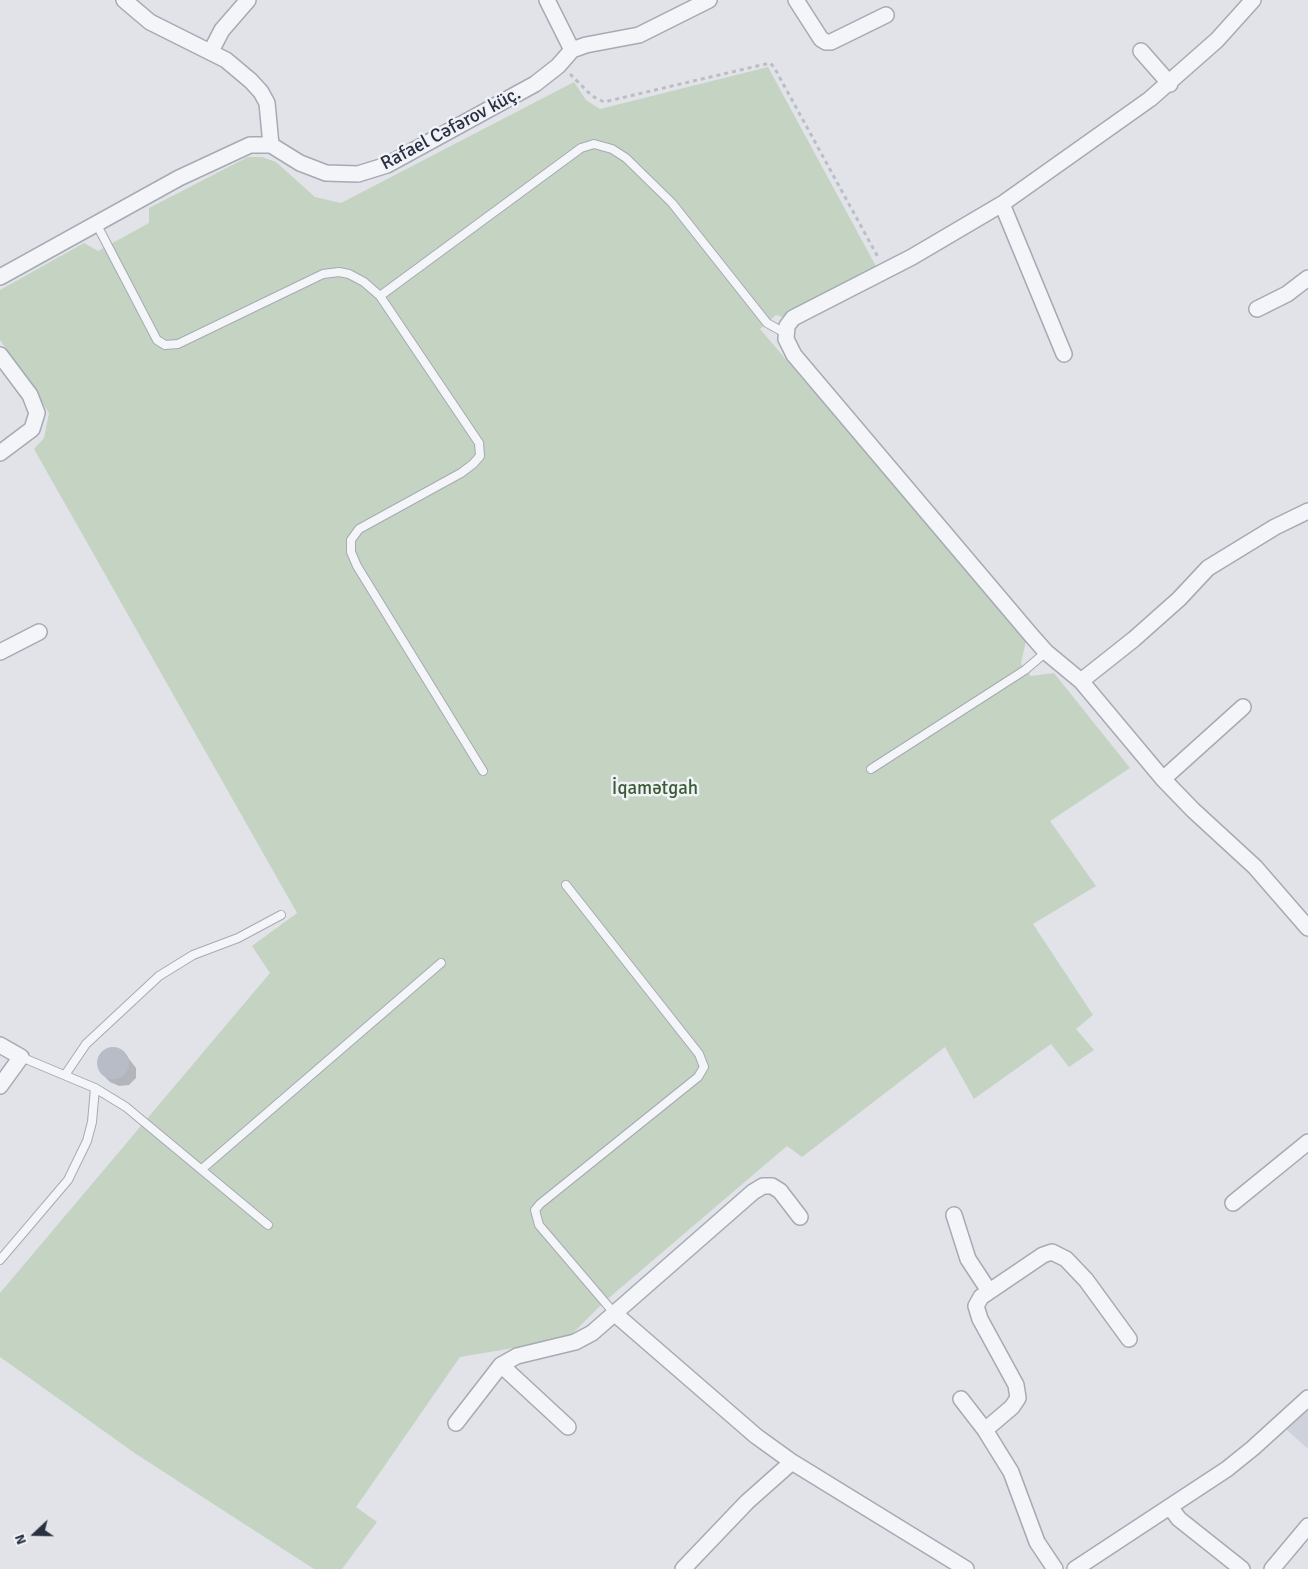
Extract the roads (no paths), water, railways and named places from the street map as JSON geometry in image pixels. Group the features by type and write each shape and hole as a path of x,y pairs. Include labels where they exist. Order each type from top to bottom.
{"street":[{"path":"0,277 180,178 239,149 259,144 271,145 270,114 261,92 226,60 211,51 158,27 124,0"},
{"path":"211,51 222,30 248,0"},
{"path":"547,0 572,50 586,45 639,35 709,0"},
{"path":"796,0 821,39 826,42 831,42 886,15"},
{"path":"1253,0 1217,40 1170,84 1002,204 885,271 793,318 787,326 785,333 794,355 1046,652 1081,682 1164,779 1193,810 1254,867 1308,928"},
{"name":"Rafael Cəfərov küç.","path":"271,145 316,171 341,175 373,171 535,84 558,66 572,50"},
{"path":"1141,51 1170,84"},
{"path":"1002,204 1064,354"},
{"path":"1257,309 1286,294 1308,278"},
{"path":"0,355 30,395 37,413 32,429 0,453"},
{"path":"1081,682 1179,599 1208,568 1275,528 1308,511"},
{"path":"0,652 39,632"},
{"path":"1164,779 1243,707"},
{"path":"0,1045 21,1057 0,1086"},
{"path":"1233,1203 1308,1142"},
{"path":"456,1423 501,1365 517,1356 580,1340 592,1333 753,1192 763,1186 772,1186 780,1191 800,1217"},
{"path":"954,1215 968,1259 989,1291"},
{"path":"985,1430 1012,1407 1018,1398 1016,1385 980,1319 976,1306 980,1297 1042,1255 1052,1252 1066,1259 1086,1280 1129,1339"},
{"path":"614,1313 756,1436 792,1462 966,1569"},
{"path":"501,1365 568,1427"},
{"path":"1075,1569 1170,1507 1246,1454 1308,1398"},
{"path":"961,1399 985,1430 1011,1472 1038,1542 1055,1569"},
{"path":"683,1569 747,1502 792,1462"},
{"path":"1170,1507 1179,1519 1242,1569"},
{"path":"1272,1569 1308,1526"}],"lane":[{"path":"380,296 581,148 594,144 612,149 626,158 672,203 767,323 785,333"},
{"path":"97,225 157,340 165,345 178,344 323,274 339,272 349,274 364,282 380,296 479,442 480,456 473,464 460,473 359,529 351,540 352,552 357,566 483,771"},
{"path":"871,769 1025,670 1046,652"},
{"path":"566,885 699,1054 704,1067 698,1077 535,1210 539,1225 614,1313"},
{"path":"65,1075 86,1044 159,976 193,955 238,938 281,915"},
{"path":"202,1169 441,963"},
{"path":"21,1057 95,1088 144,1120 268,1225"},
{"path":"0,1260 68,1180 87,1141 92,1122 95,1088"}],"park label":[{"name":"İqamətgah","path":"655,789"}]}
